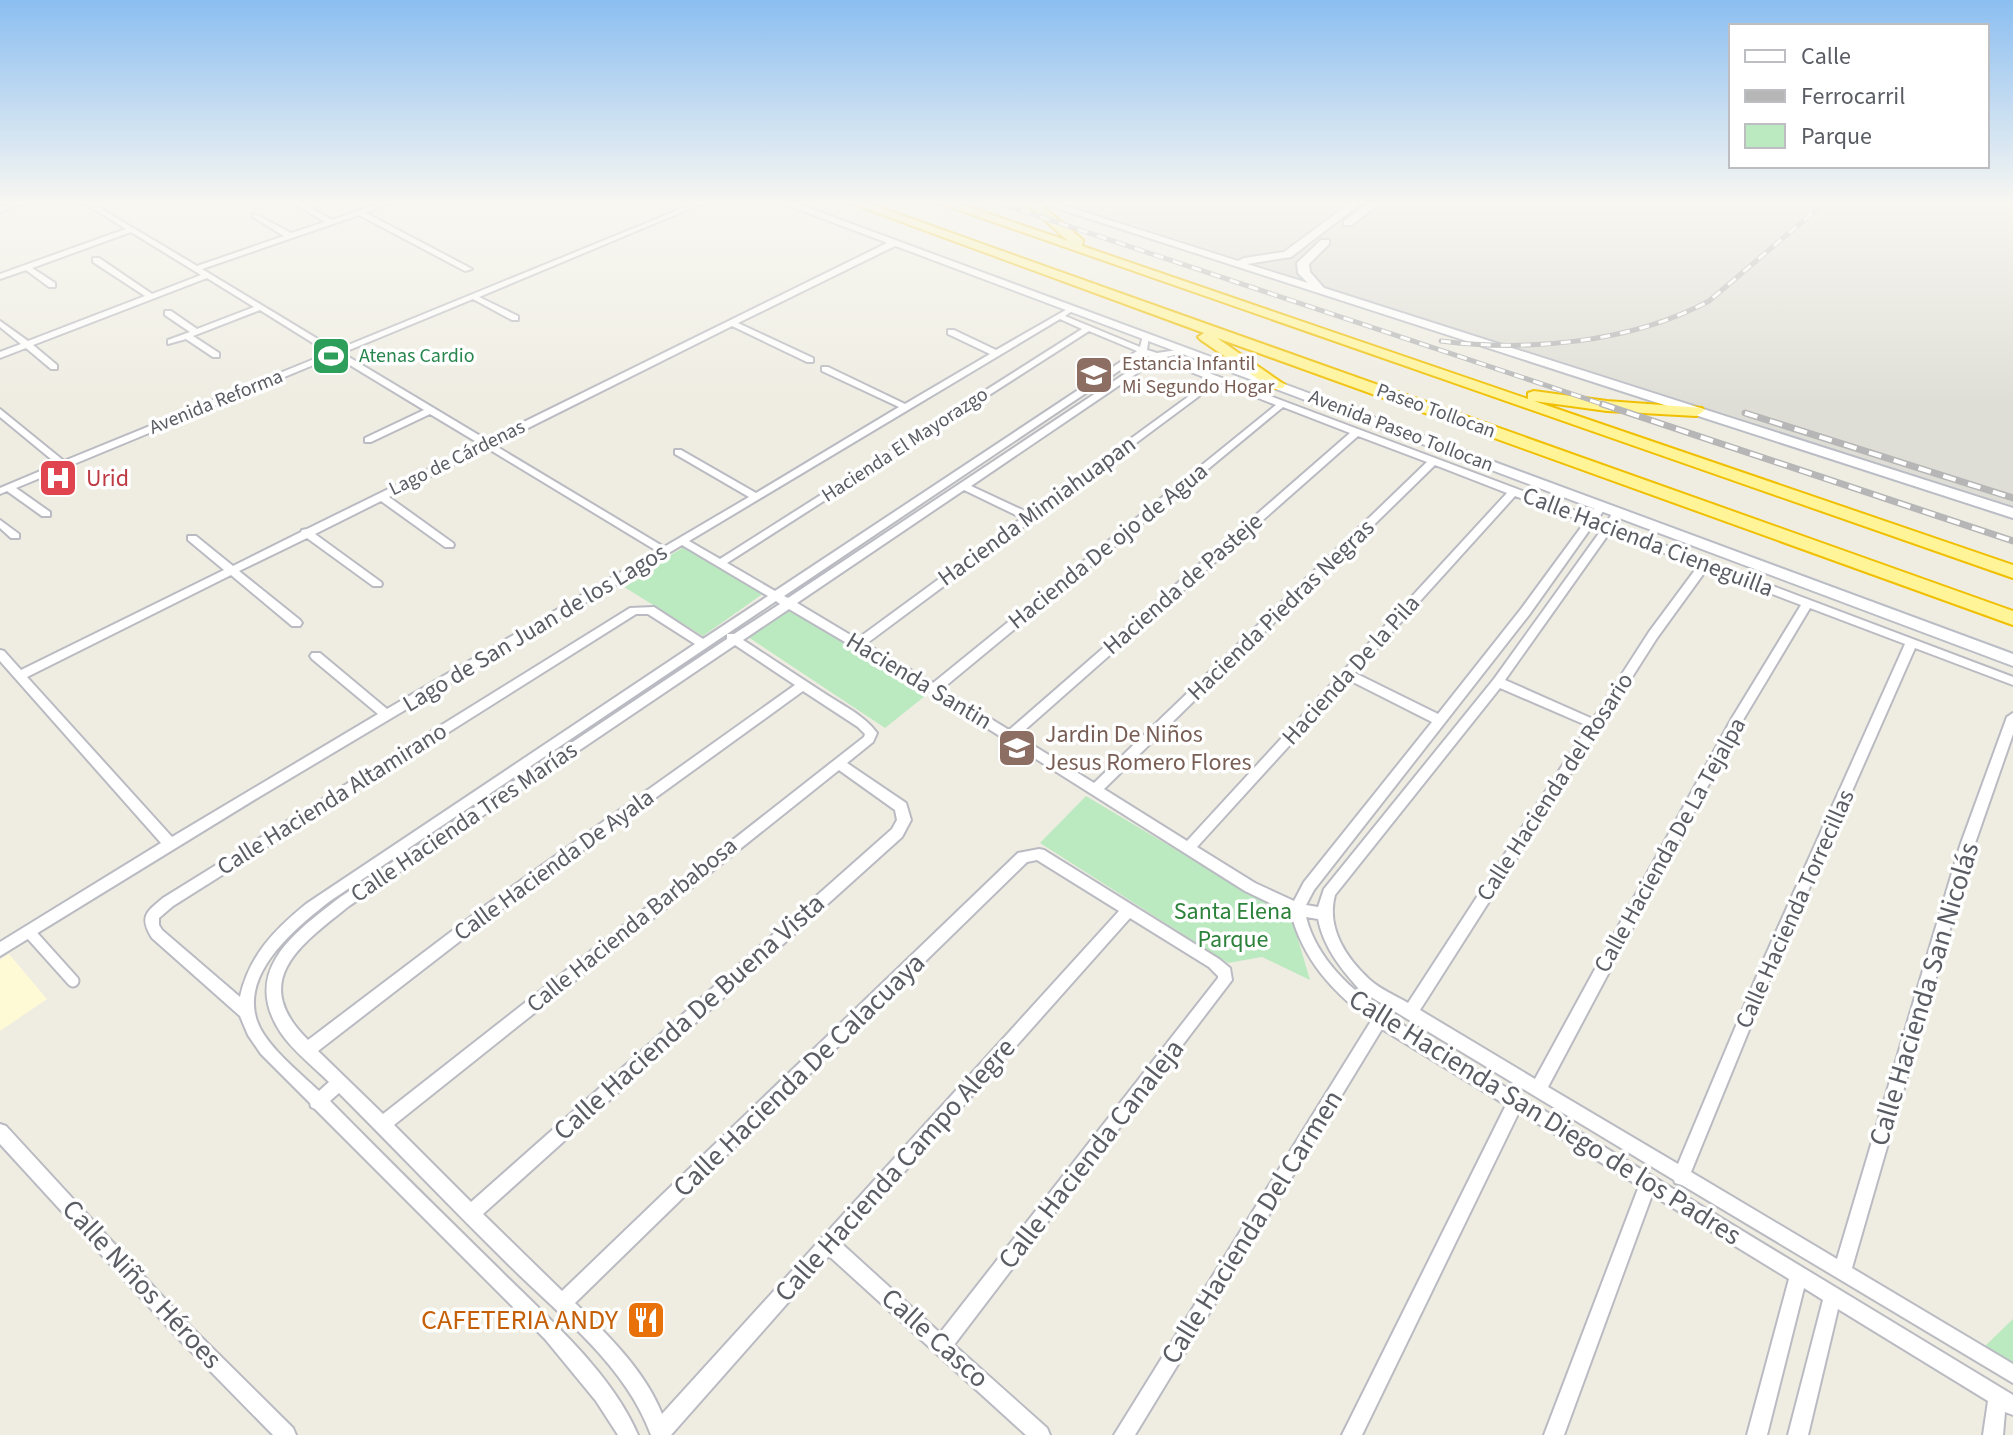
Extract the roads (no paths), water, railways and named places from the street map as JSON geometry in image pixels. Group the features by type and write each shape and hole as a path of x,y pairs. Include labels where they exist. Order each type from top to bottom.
{"highway":[{"name":"Paseo Tollocan","path":"1046,271 2013,618"},
{"name":"Paseo Tollocan","path":"1142,271 2013,572"},
{"path":"1155,310 1222,347 1277,385"},
{"path":"1444,376 1563,400 1696,411"}],"main road":[{"name":"Avenida Paseo Tollocan","path":"963,271 1149,348 1181,351 1277,385 2013,660"},
{"path":"1259,271 2013,513"},
{"path":"1298,271 1329,293"}],"street":[{"path":"31,271 52,285"},
{"path":"112,271 151,297"},
{"path":"202,271 664,551"},
{"name":"Avenida Reforma","path":"4,489 533,271"},
{"name":"Lago de Cárdenas","path":"21,675 837,271"},
{"path":"0,355 208,275"},
{"path":"472,296 515,318"},
{"path":"171,342 261,307"},
{"name":"Calle Hacienda Cieneguilla","path":"1065,312 1089,328 1149,348 1217,379 2013,681"},
{"name":"Lago de San Juan de los Lagos","path":"0,950 170,844 756,497 993,352 1065,312"},
{"path":"168,313 216,355"},
{"path":"0,323 54,367"},
{"path":"731,323 810,360"},
{"name":"Hacienda El Mayorazgo","path":"720,563 1089,328"},
{"path":"951,332 993,352"},
{"name":"Calle Hacienda Tres Marías","path":"661,1433 634,1384 562,1303 339,1083 280,1020 272,996 277,969 287,953 309,930 344,902 964,486 1149,348 1181,351"},
{"path":"825,369 903,406"},
{"name":"Hacienda Mimiahuapan","path":"858,644 1027,516 1217,379"},
{"name":"Hacienda De ojo de Agua","path":"934,689 1282,404"},
{"path":"368,440 431,410"},
{"path":"0,412 63,465"},
{"name":"Calle Hacienda Tres Marías","path":"248,1013 249,993 266,952 275,938 303,913 891,519 1036,430"},
{"name":"Hacienda de Pasteje","path":"1010,736 1357,432"},
{"path":"678,452 756,497"},
{"name":"Hacienda Piedras Negras","path":"1094,791 1434,461"},
{"path":"964,486 1027,516"},
{"path":"4,489 46,514"},
{"name":"Hacienda De la Pila","path":"1188,848 1514,491"},
{"path":"381,496 449,545"},
{"path":"1297,909 1309,886 1525,612 1601,507"},
{"path":"1323,914 1329,893 1498,682 1618,513"},
{"path":"891,519 904,526"},
{"path":"0,523 15,536"},
{"path":"306,532 377,584"},
{"path":"192,538 296,623"},
{"name":"Hacienda Santin","path":"682,541 934,689 1250,887 1297,909 1323,914"},
{"name":"Calle Hacienda del Rosario","path":"1410,1013 1594,724 1705,564"},
{"name":"Calle Hacienda De La Tejalpa","path":"1538,1090 1730,732 1808,603"},
{"name":"Calle Hacienda Altamirano","path":"248,1013 157,934 152,926 152,915 168,902 634,611 650,610 703,644"},
{"path":"1525,612 1543,620"},
{"path":"722,631 804,684"},
{"name":"Calle Hacienda Torrecillas","path":"1681,1177 1771,959 1912,642"},
{"path":"0,654 170,844"},
{"path":"316,656 387,715"},
{"path":"1347,674 1439,720"},
{"path":"1498,682 1594,724"},
{"name":"Calle Hacienda Barbabosa","path":"382,1125 869,739 871,733 862,724 804,684"},
{"name":"Calle Hacienda De Ayala","path":"307,1050 490,910 804,684"},
{"name":"Calle Hacienda San Nicolás","path":"1842,1272 1967,846 2013,717"},
{"name":"Calle Hacienda De Buena Vista","path":"471,1213 897,833 904,820 901,807 838,763"},
{"path":"1399,769 1420,779"},
{"name":"Calle Hacienda De Calacuaya","path":"562,1303 1023,857 1039,854 1130,909"},
{"name":"Calle Hacienda Canaleja","path":"943,1344 1225,980 1222,969 1214,963 1130,909"},
{"name":"Calle Hacienda Campo Alegre","path":"661,1433 1130,909"},
{"name":"Calle Hacienda San Diego de los Padres","path":"1297,909 1308,942 1327,974 1380,1019 2006,1402"},
{"name":"Calle Hacienda San Diego de los Padres","path":"1323,914 1330,937 1349,967 1366,986 2013,1374"},
{"path":"29,932 73,981"},
{"path":"248,1013 252,1029 266,1049 493,1275 592,1379 628,1435"},
{"name":"Calle Hacienda Del Carmen","path":"1124,1435 1380,1019"},
{"path":"317,1102 339,1083"},
{"path":"1352,1435 1515,1103"},
{"path":"1576,1138 1584,1118"},
{"name":"Calle Niños Héroes","path":"0,1132 181,1329 286,1435"},
{"path":"1554,1435 1648,1184"},
{"name":"Calle Casco","path":"828,1243 1040,1435"},
{"path":"493,1275 512,1256"},
{"path":"1757,1435 1798,1276"},
{"path":"1798,1435 1832,1298"},
{"path":"1993,1435 2006,1402"}],"railway":[{"path":"1203,271 2013,541"},
{"path":"1441,341 1543,344 1613,335 1646,327 1709,301 1744,271"},
{"path":"1745,413 2013,498"}],"place":[{"name":"Atenas Cardio","path":"331,356"},
{"name":"Estancia Infantil Mi Segundo Hogar","path":"1094,375"},
{"name":"Urid","path":"58,478"},
{"name":"Jardin De Niños Jesus Romero Flores","path":"1017,748"},
{"name":"CAFETERIA ANDY","path":"646,1320"}],"park label":[{"name":"Santa Elena Parque","path":"1233,925"}]}
